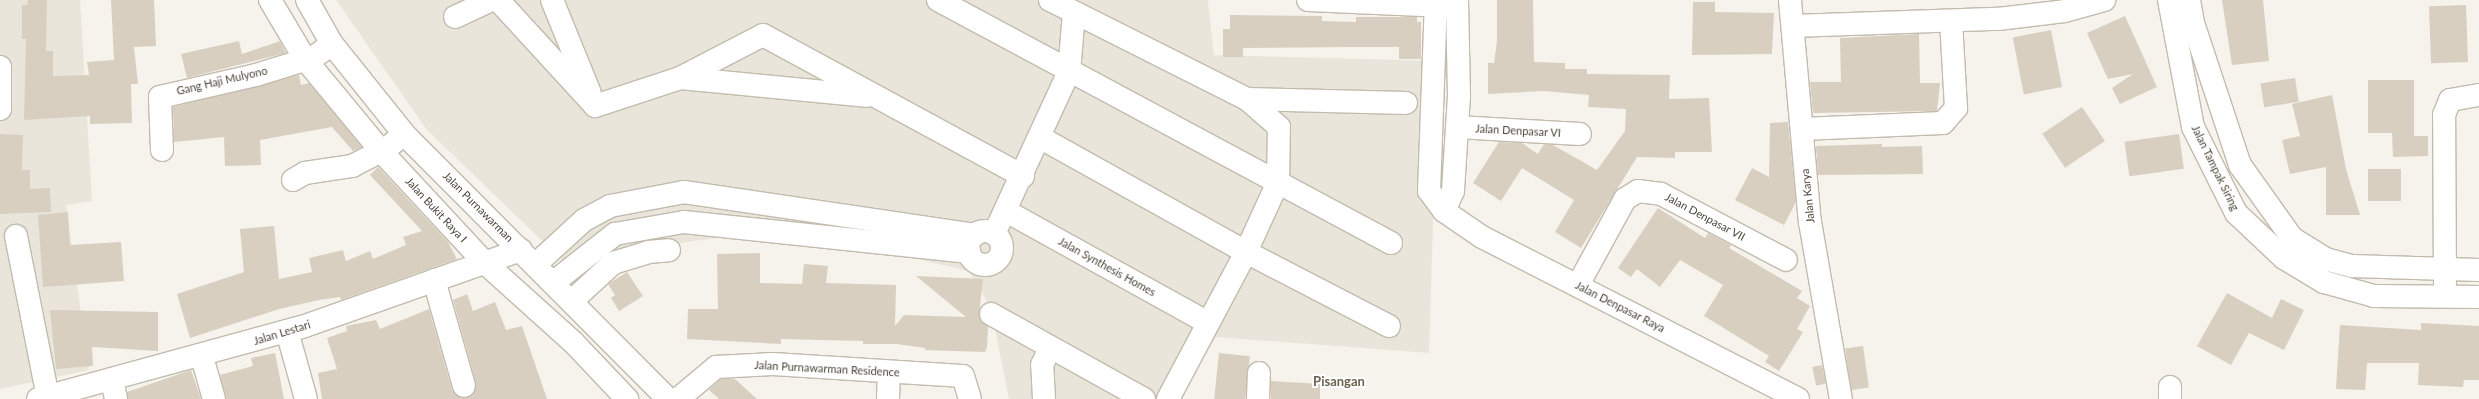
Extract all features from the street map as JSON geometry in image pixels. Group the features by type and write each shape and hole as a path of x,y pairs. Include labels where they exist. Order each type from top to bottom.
{"street":[{"name":"Jalan Bukit Raya I","path":"270,0 318,53 381,151 508,258 573,342 628,399"},
{"name":"Jalan Purnawarman","path":"307,0 318,53 404,134 508,258 554,282 668,399"},
{"path":"455,17 491,0"},
{"path":"498,0 595,106"},
{"path":"552,0 595,106"},
{"path":"938,0 1069,72 1391,243"},
{"path":"1050,0 1247,99 1279,127"},
{"path":"1308,0 1458,3 1456,128 1453,191 1444,211"},
{"name":"Jalan Karya","path":"1790,0 1810,222 1841,395"},
{"path":"1793,26 1951,22 2104,0"},
{"name":"Jalan Tampak Siring","path":"2169,0 2193,127 2236,213 2284,258 2324,282 2374,296 2444,298 2479,297"},
{"path":"2189,0 2193,23 2240,165 2292,238 2325,259 2352,266 2479,270"},
{"name":"Jalan Denpasar Raya","path":"1435,3 1429,192 1444,211 1482,237 1798,399"},
{"path":"980,240 1006,211 1041,138 1069,72 1074,13"},
{"path":"1802,129 1943,123 1956,108 1951,22"},
{"path":"595,106 680,78 763,35 874,97 1023,176"},
{"name":"Gang Haji Mulyono","path":"162,150 160,97 256,75 318,53"},
{"path":"0,67 0,109"},
{"path":"680,78 874,97"},
{"path":"2444,298 2444,115 2450,100 2479,96"},
{"path":"1247,99 1406,103"},
{"path":"1168,399 1246,252 1278,182 1279,127 1308,100"},
{"name":"Jalan Denpasar VI","path":"1456,128 1580,134"},
{"path":"293,180 305,173 352,166 381,151 404,134"},
{"path":"1041,138 1246,252 1389,326"},
{"name":"Jalan Denpasar VII","path":"1578,285 1625,199 1638,191 1661,194 1786,260"},
{"path":"508,258 610,206 684,192 823,210 980,240"},
{"path":"684,192 684,222"},
{"path":"821,234 823,210"},
{"name":"Jalan Synthesis Homes","path":"1006,211 1208,323"},
{"path":"554,282 615,234 684,222 821,234 980,240"},
{"path":"16,236 43,398"},
{"path":"573,300 613,263 648,252 669,250"},
{"name":"Jalan Lestari","path":"43,398 114,390 202,357 287,331 434,280 508,258"},
{"path":"434,280 464,386"},
{"path":"992,314 1050,348 1144,399"},
{"path":"287,331 306,399"},
{"path":"1044,399 1042,365 1050,348"},
{"path":"202,357 214,399"},
{"name":"Jalan Purnawarman Residence","path":"678,399 716,367 773,364 962,376 970,399"},
{"path":"888,399 889,372"},
{"path":"1258,399 1259,373"}],"shaded area":[{"path":"0,0 80,0 92,201 66,205 89,370 0,389"},
{"path":"336,0 1208,0 1214,55 1438,61 1429,353 1216,337 1174,399 1009,399 991,309 969,271 917,259 738,235 666,245 584,281 427,130"}],"building":[{"path":"28,0 47,0 46,51 53,51 53,76 89,75 87,62 114,60 111,0 154,0 156,46 134,47 138,84 131,84 132,123 90,124 90,116 24,120 26,39 22,39 22,5 27,5"},
{"path":"1497,0 1533,0 1534,62 1565,63 1565,69 1587,69 1587,74 1670,75 1669,99 1709,98 1712,152 1675,152 1675,158 1637,157 1581,248 1555,232 1574,200 1522,168 1501,201 1473,183 1499,142 1522,143 1538,154 1544,144 1553,145 1597,170 1625,131 1626,109 1588,107 1589,95 1544,91 1488,94 1488,63 1494,63 1497,41"},
{"path":"2222,0 2263,0 2269,61 2232,65"},
{"path":"1693,2 1715,2 1715,12 1774,13 1772,54 1692,55"},
{"path":"2466,5 2468,62 2431,63 2429,6"},
{"path":"1230,15 1322,16 1322,21 1356,22 1356,17 1417,17 1417,22 1421,22 1421,59 1399,59 1399,47 1243,48 1243,57 1223,57 1223,29 1230,29"},
{"path":"2125,16 2157,87 2120,104 2112,88 2133,74 2108,79 2087,33"},
{"path":"2051,30 2062,87 2024,94 2013,37"},
{"path":"1919,34 1920,83 1940,83 1937,111 1813,113 1810,82 1841,82 1840,38"},
{"path":"239,41 242,54 280,41 286,53 187,78 181,54"},
{"path":"299,75 301,85 309,83 362,147 353,151 332,127 260,140 261,165 225,166 224,137 174,142 173,107"},
{"path":"2295,78 2299,102 2264,107 2260,83"},
{"path":"2368,80 2414,80 2414,136 2428,136 2428,156 2393,157 2392,133 2368,133"},
{"path":"2332,95 2346,169 2360,215 2326,215 2326,167 2290,174 2282,140 2300,136 2292,104"},
{"path":"2082,107 2105,141 2065,168 2042,134"},
{"path":"1788,122 1796,202 1784,225 1735,200 1752,168 1769,177 1770,123"},
{"path":"0,134 23,135 22,170 30,170 30,189 50,188 51,212 0,214"},
{"path":"2179,134 2184,169 2129,176 2125,142"},
{"path":"1882,144 1882,147 1922,146 1923,174 1818,175 1816,146"},
{"path":"378,167 448,242 457,259 341,300 340,297 319,300 279,309 190,338 177,294 244,272 240,229 274,226 279,279 312,272 309,258 343,250 346,261 370,251 373,259 406,245 403,237 422,231 370,175"},
{"path":"2368,169 2401,169 2401,201 2368,201"},
{"path":"1658,208 1705,238 1708,233 1731,245 1729,248 1802,291 1797,298 1810,306 1797,329 1803,332 1779,371 1765,362 1769,356 1704,316 1723,285 1680,260 1660,287 1637,269 1631,277 1618,268"},
{"path":"68,212 70,245 121,242 124,281 43,287 38,215"},
{"path":"760,253 760,283 802,284 804,264 828,266 826,283 896,285 895,326 904,315 966,317 916,276 983,279 979,315 988,327 987,347 985,352 925,350 925,348 897,344 863,344 863,341 781,339 781,344 687,339 688,309 718,309 717,254"},
{"path":"627,272 643,296 619,311 611,298 615,295 608,284"},
{"path":"2227,293 2272,318 2281,299 2304,310 2284,350 2249,333 2231,365 2197,346"},
{"path":"467,294 473,311 495,302 506,330 522,326 547,399 322,399 318,373 337,369 327,338 347,331 346,326 376,320 380,329 429,309 452,390 461,398 473,395 476,383 453,300"},
{"path":"50,310 158,312 158,351 92,347 93,366 56,369"},
{"path":"2421,323 2479,326 2479,380 2464,380 2463,387 2418,385 2419,363 2367,363 2365,390 2336,389 2340,325 2421,330"},
{"path":"1863,346 1869,388 1851,390 1845,349"},
{"path":"275,353 284,399 226,399 220,375 253,366 251,358"},
{"path":"1219,353 1250,356 1245,399 1214,399"},
{"path":"1822,365 1826,384 1816,386 1812,367"},
{"path":"191,370 201,399 128,399 127,392"},
{"path":"721,379 735,379 757,399 719,399 709,390"},
{"path":"1271,381 1320,384 1320,399 1271,399"}],"district":[{"name":"Pisangan","path":"1339,381"}]}
